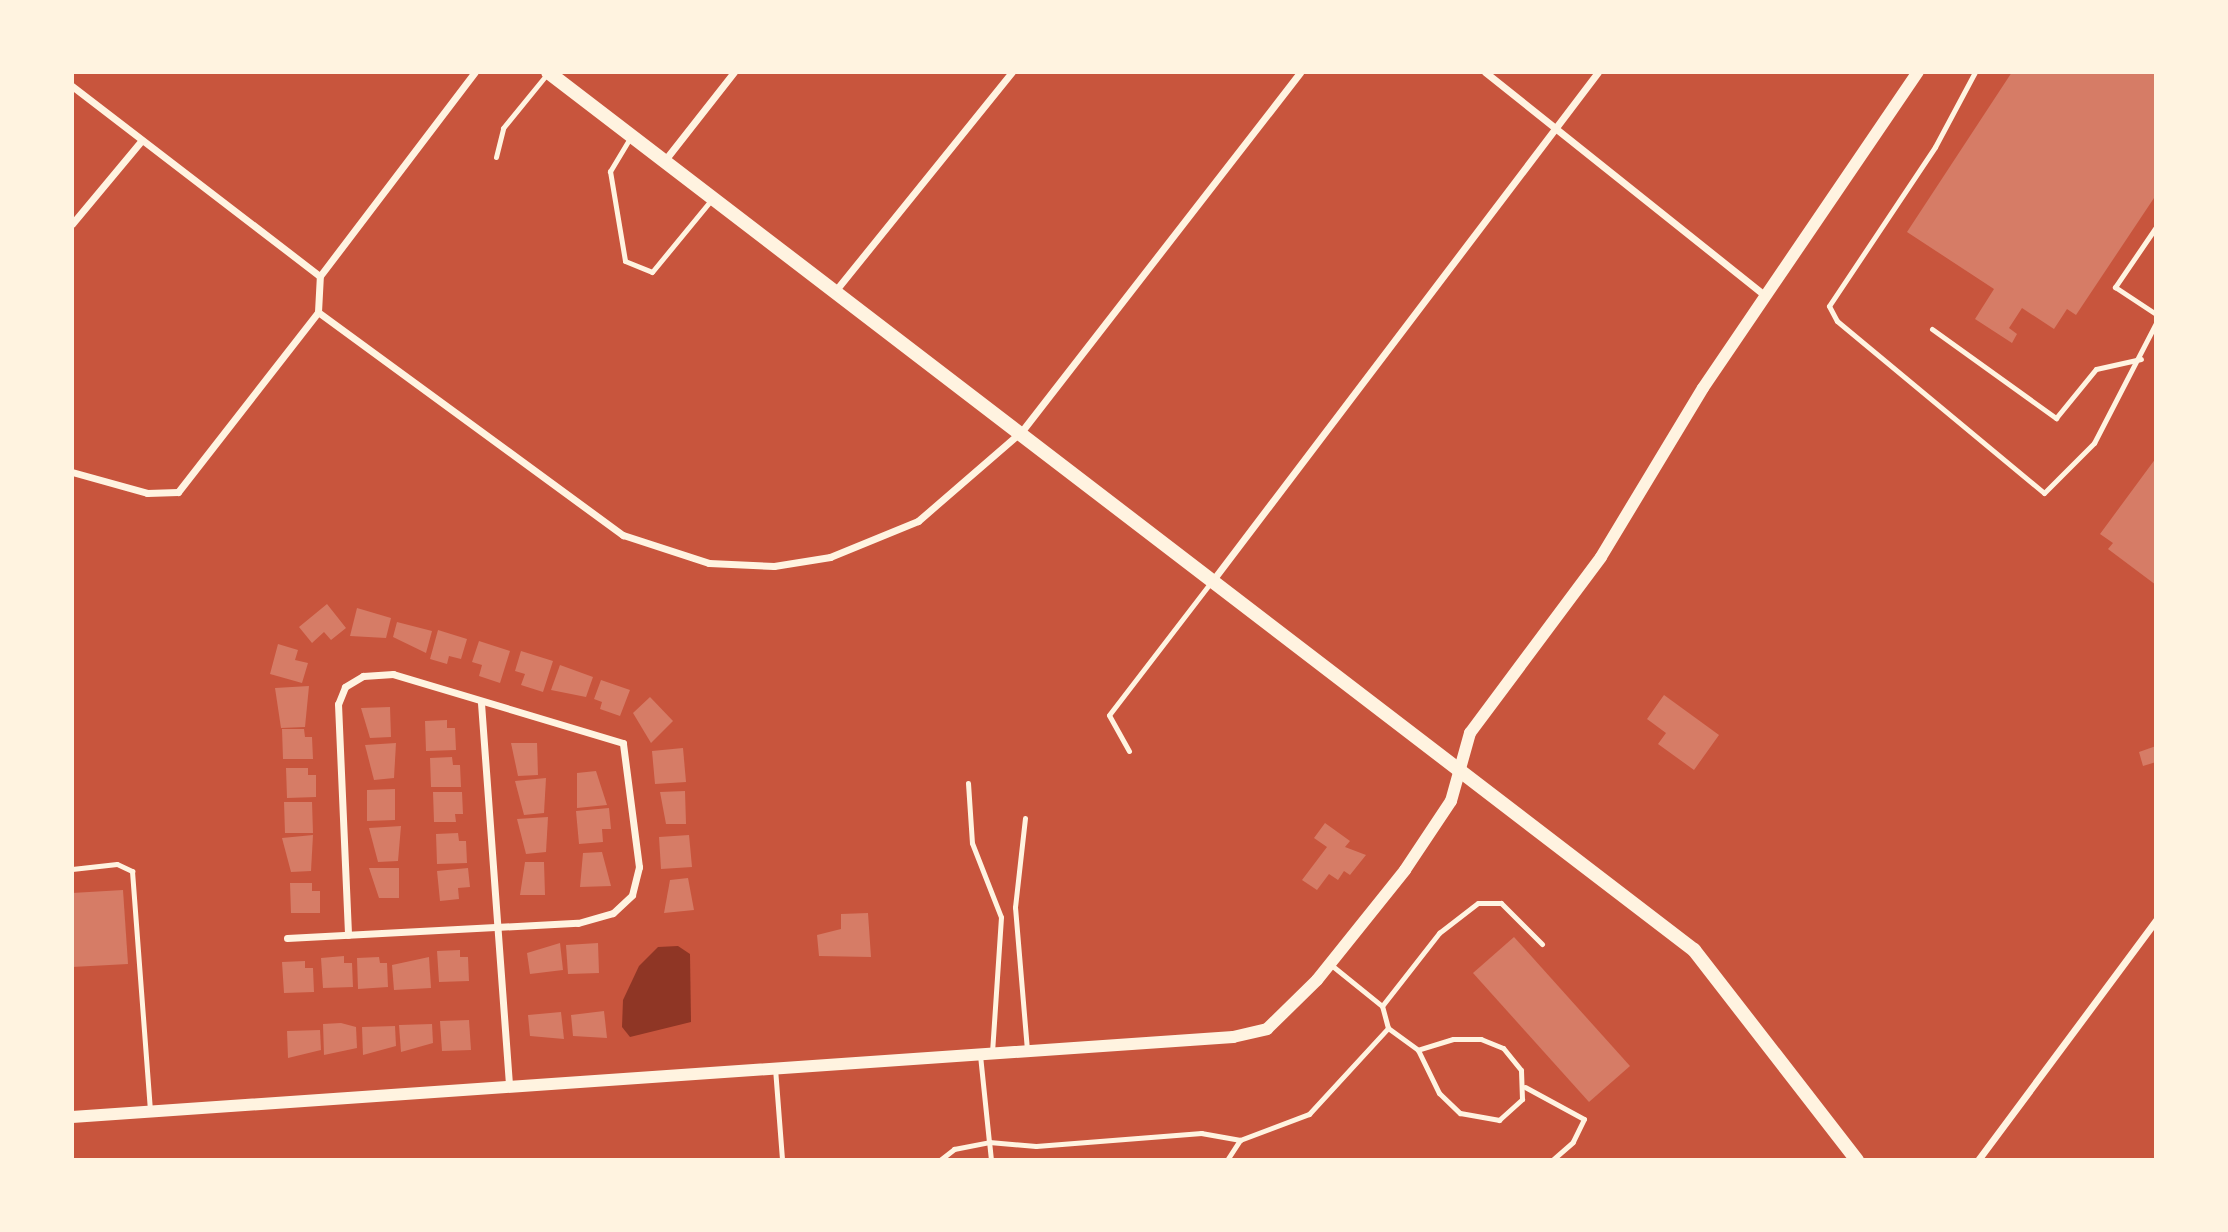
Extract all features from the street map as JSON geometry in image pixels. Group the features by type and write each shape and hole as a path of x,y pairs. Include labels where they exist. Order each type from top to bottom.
{"main road":[{"path":"548,72 1461,768 1700,956 1857,1160"}],"street":[{"path":"72,472 147,494 178,492 318,312 320,276 475,72"},
{"path":"664,160 734,72"},
{"path":"835,290 1012,72"},
{"path":"318,312 597,521 649,547 709,563 794,564 877,542 941,504 1021,431 1300,72"},
{"path":"1485,72 1766,297"},
{"path":"1213,580 1556,131 1598,72"},
{"path":"72,1116 1027,1052 1252,1034 1278,1020 1330,964 1405,870 1451,801 1470,733 1601,557 1766,297 1918,72"},
{"path":"72,86 320,276"},
{"path":"72,224 142,140"},
{"path":"287,938 348,935 497,927 578,923 613,914 632,895 639,867 623,743 481,703 393,674 363,676 345,687 338,704 348,935"},
{"path":"481,703 509,1086"},
{"path":"1978,1160 2156,920"}],"lane":[{"path":"496,156 503,128 548,72"},
{"path":"1975,72 1935,147 1829,306 1837,321 2044,493 2094,443 2141,359 2156,323"},
{"path":"632,135 610,171 625,261 652,272 713,197"},
{"path":"2156,227 2115,287 2156,314"},
{"path":"1932,329 2056,418 2096,369 2141,359"},
{"path":"1129,751 1109,715 1213,580"},
{"path":"968,783 972,843 1001,917 986,1055 991,1160"},
{"path":"1026,818 1016,907 1027,1052"},
{"path":"72,869 117,864 132,871 150,1110"},
{"path":"1382,1006 1439,933 1478,903 1502,903 1542,944"},
{"path":"1330,964 1382,1006 1388,1028 1418,1050 1440,1093 1460,1113 1482,1121 1513,1112 1525,1087"},
{"path":"940,1160 954,1149 989,1142 1035,1146 1201,1133 1240,1140 1309,1114 1388,1028"},
{"path":"1418,1050 1481,1039 1513,1058 1525,1087 1584,1119 1573,1142 1552,1160"},
{"path":"775,1069 782,1160"},
{"path":"1227,1160 1240,1140"}],"shaded area":[{"path":"678,946 690,954 691,1022 630,1037 622,1027 623,1000 639,966 658,947"}],"building":[{"path":"2012,72 2156,72 2156,195 2076,315 2067,309 2054,329 2022,308 2009,328 2017,334 2012,343 1975,319 1994,289 1907,232"},
{"path":"2156,458 2156,585 2108,549 2113,543 2100,534"},
{"path":"327,604 346,628 331,640 324,632 312,643 299,627"},
{"path":"357,608 391,618 386,638 350,636"},
{"path":"397,622 432,631 426,653 393,637"},
{"path":"438,630 467,639 461,659 449,656 447,664 430,659"},
{"path":"479,641 510,651 500,683 479,676 482,665 472,662"},
{"path":"278,644 298,650 295,660 308,663 302,683 270,674"},
{"path":"521,651 553,661 543,692 521,685 525,674 515,671"},
{"path":"560,665 593,677 586,697 551,690"},
{"path":"601,680 630,690 620,716 600,709 602,702 594,699"},
{"path":"309,686 305,727 281,728 275,688"},
{"path":"1664,695 1719,735 1694,770 1658,744 1666,733 1647,719"},
{"path":"650,697 673,721 651,743 633,713"},
{"path":"390,707 391,737 370,738 361,708"},
{"path":"447,720 447,728 455,728 456,750 426,751 425,721"},
{"path":"282,729 304,729 305,737 312,737 313,759 283,759"},
{"path":"396,743 394,778 374,780 365,745"},
{"path":"511,743 537,743 538,775 518,776"},
{"path":"2156,746 2156,762 2143,766 2139,752"},
{"path":"683,748 686,782 655,784 652,751"},
{"path":"452,757 453,765 460,765 461,787 431,787 430,758"},
{"path":"286,768 308,768 308,775 316,775 316,797 287,798"},
{"path":"596,771 607,805 577,808 577,773"},
{"path":"546,778 544,813 524,815 515,781"},
{"path":"395,789 395,820 367,821 367,790"},
{"path":"685,791 686,824 666,824 660,792"},
{"path":"433,792 462,792 463,814 455,814 456,822 434,822"},
{"path":"284,802 312,802 313,833 285,833"},
{"path":"609,808 611,829 602,829 603,842 579,844 576,811"},
{"path":"548,817 546,852 526,854 517,819"},
{"path":"1325,823 1350,841 1345,847 1366,855 1350,875 1344,871 1338,880 1329,874 1317,890 1302,880 1327,847 1314,838"},
{"path":"401,826 398,861 378,862 369,828"},
{"path":"458,833 459,841 466,841 467,863 437,864 436,834"},
{"path":"313,835 311,871 291,872 282,838"},
{"path":"689,835 692,867 661,869 659,837"},
{"path":"602,852 611,886 580,887 583,853"},
{"path":"525,862 544,862 545,895 520,895"},
{"path":"369,868 399,868 399,898 379,898"},
{"path":"468,868 470,887 458,888 459,899 440,901 437,871"},
{"path":"688,878 694,910 664,913 670,880"},
{"path":"290,883 312,883 312,891 320,891 320,913 291,913"},
{"path":"123,890 128,964 72,967 72,893"},
{"path":"868,913 871,957 819,956 817,935 841,929 841,914"},
{"path":"1514,937 1630,1066 1589,1102 1473,973"},
{"path":"560,943 563,970 530,974 527,953"},
{"path":"598,943 599,973 568,974 566,945"},
{"path":"460,950 460,957 468,957 469,981 439,982 437,951"},
{"path":"344,956 344,963 352,963 353,987 323,988 321,958"},
{"path":"379,957 380,963 387,963 388,987 358,989 357,958"},
{"path":"429,957 431,988 394,990 392,965"},
{"path":"305,961 305,968 313,968 314,992 284,993 282,962"},
{"path":"604,1011 607,1038 573,1036 571,1015"},
{"path":"561,1012 564,1039 530,1036 528,1015"},
{"path":"469,1020 471,1050 442,1051 440,1021"},
{"path":"341,1023 356,1027 357,1048 324,1055 323,1024"},
{"path":"432,1024 433,1043 401,1052 399,1025"},
{"path":"395,1026 396,1046 363,1055 362,1027"},
{"path":"320,1030 321,1050 288,1058 287,1031"}]}
